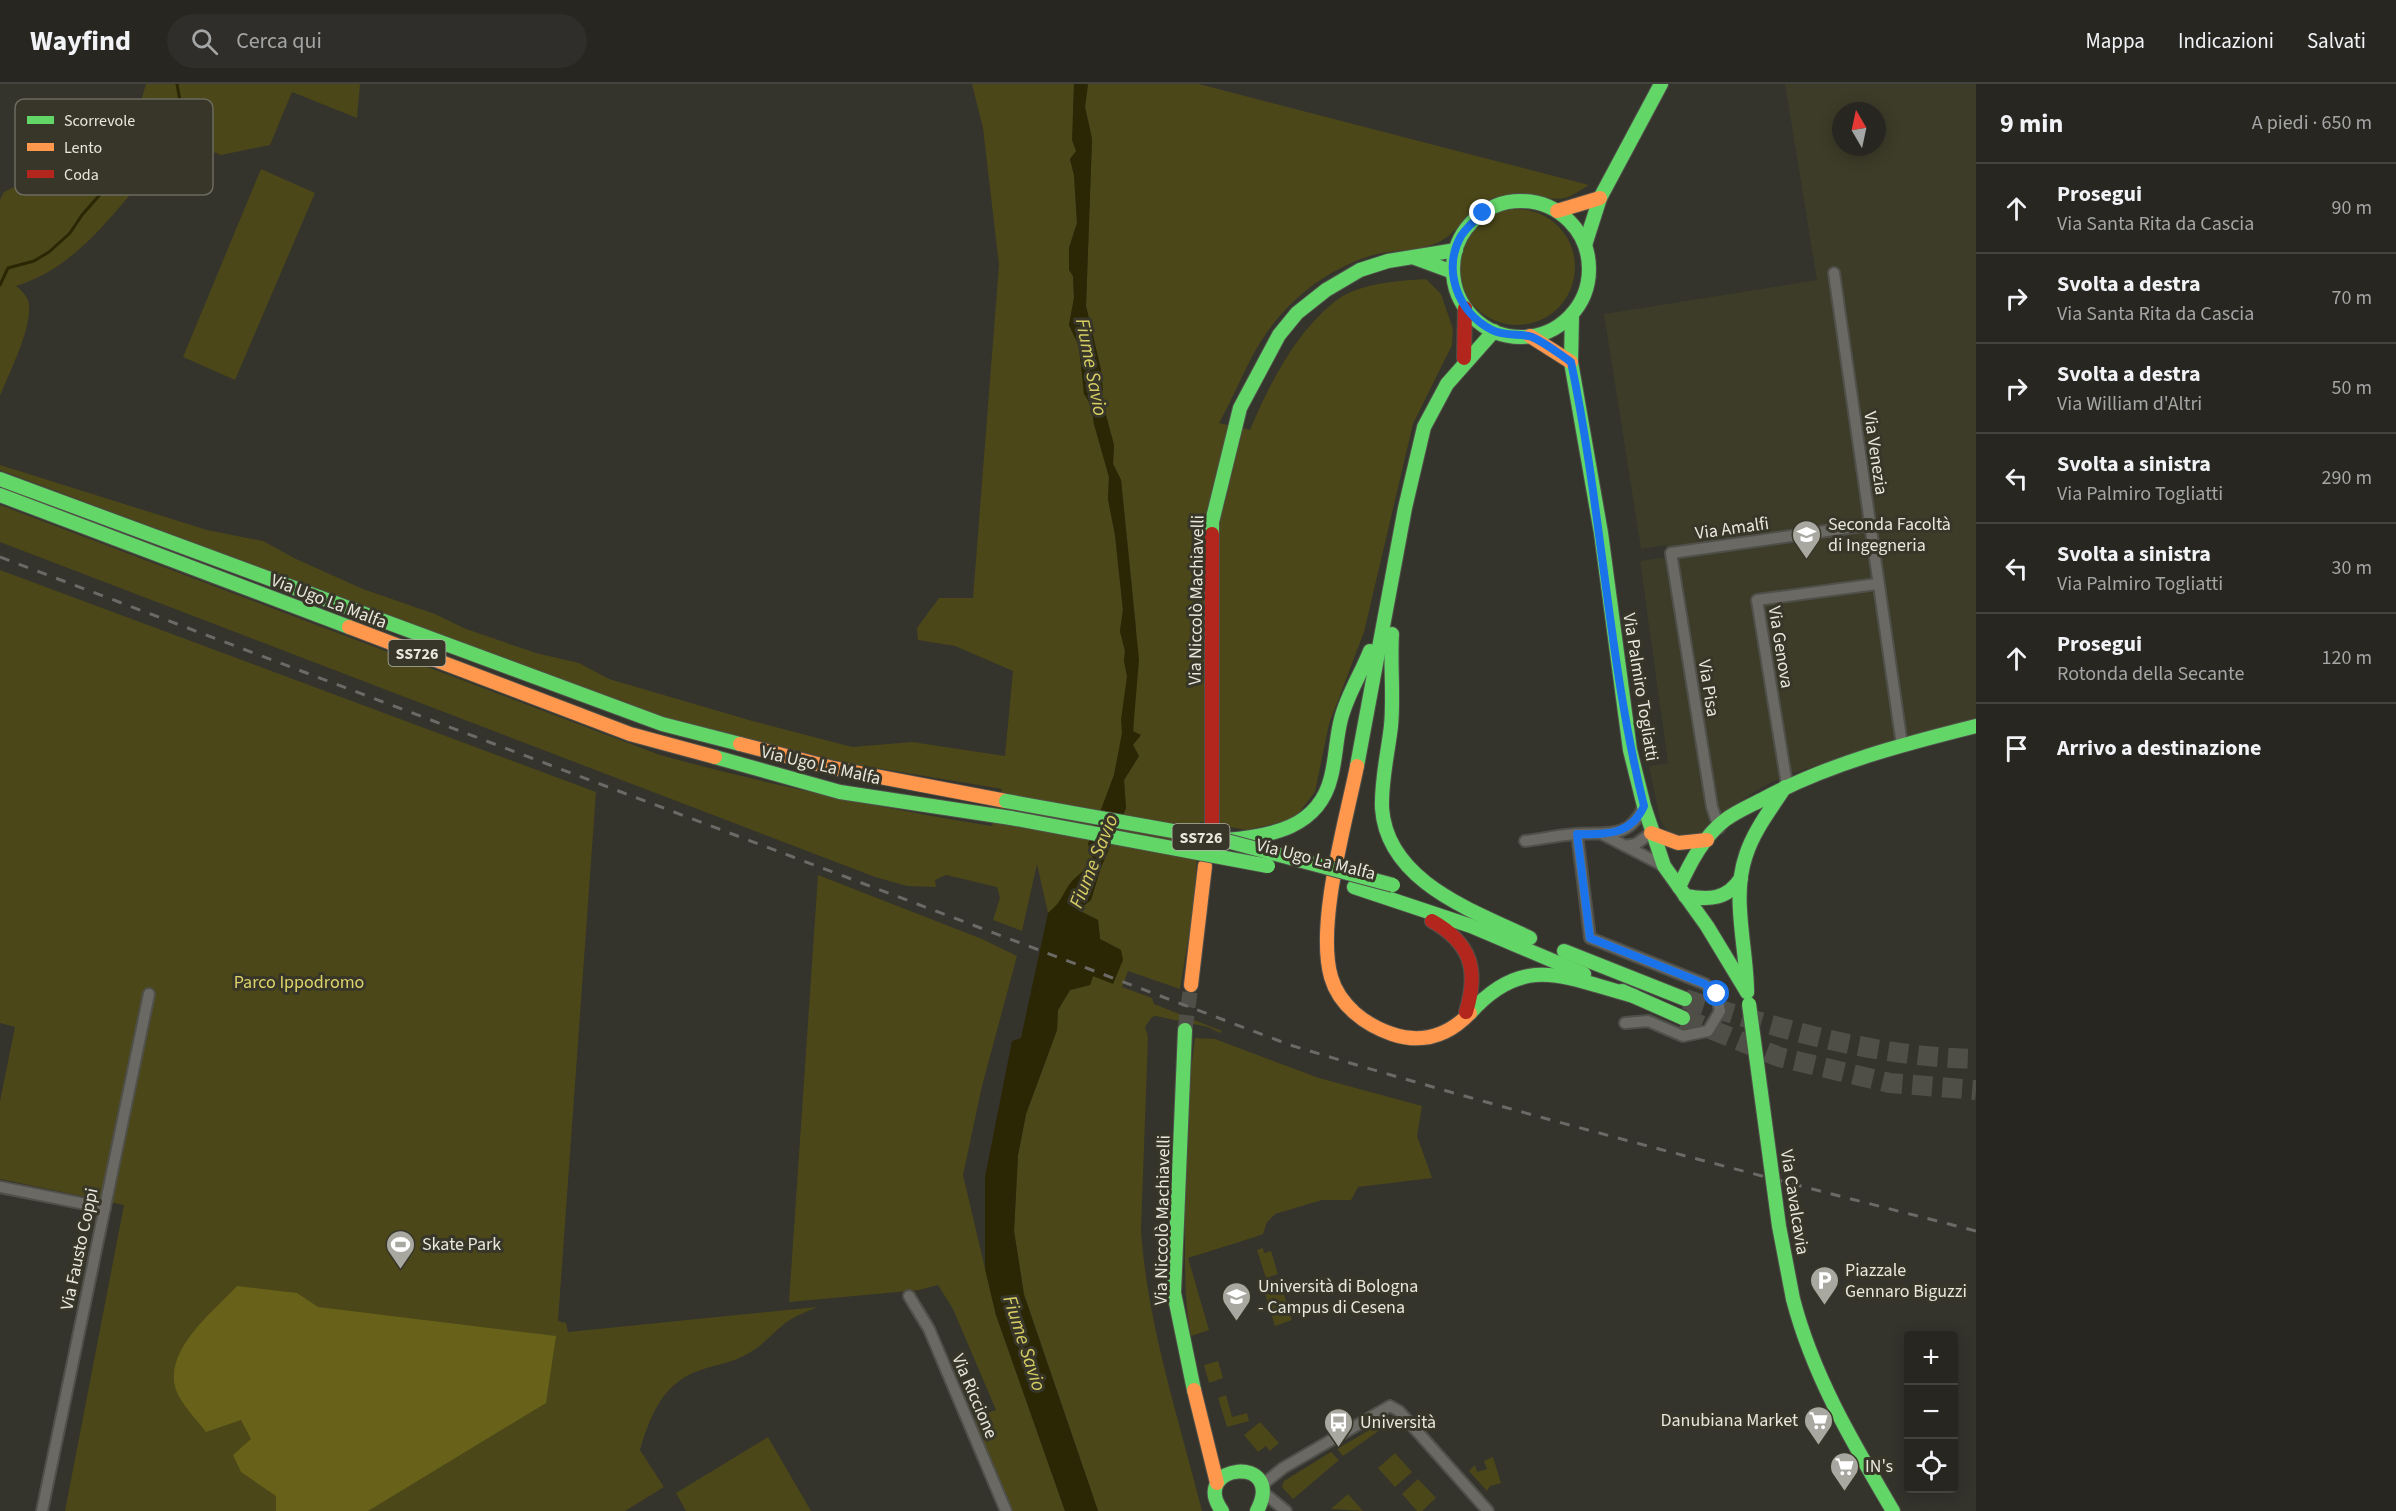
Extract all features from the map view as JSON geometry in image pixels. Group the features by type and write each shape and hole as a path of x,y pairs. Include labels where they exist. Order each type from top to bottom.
{"main road":[{"path":"1585,245 1600,198 1661,84"},
{"path":"1557,212 1600,198"},
{"path":"1533,202 1557,212 1574,227 1585,245 1589,262 1588,280 1581,301 1572,314 1554,328 1530,336 1513,336 1494,331 1478,322 1465,308 1457,294 1453,272 1455,250 1468,227 1483,213 1503,204 1533,202"},
{"name":"Via Niccolò Machiavelli","path":"1212,822 1212,522 1240,408 1279,335 1297,314 1326,290 1360,270 1388,261 1455,250"},
{"path":"1413,257 1453,272"},
{"path":"1464,358 1465,308"},
{"name":"Via Palmiro Togliatti","path":"1572,314 1571,362 1601,533 1630,750 1644,806 1651,833 1664,866 1731,963 1748,998"},
{"path":"1494,331 1464,358 1442,389 1426,424 1404,509 1387,610 1337,868 1328,946 1329,970 1348,1008 1389,1034 1412,1040 1431,1038 1455,1027 1465,1015 1502,983 1538,974 1568,978 1634,996"},
{"path":"1530,336 1571,362"},
{"name":"Via Ugo La Malfa","path":"0,479 100,518 663,724 833,768 1223,840 1393,885 1685,999"},
{"name":"Via Ugo La Malfa","path":"0,495 630,734 840,792 1011,818 1230,856 1354,887 1402,900 1502,937 1683,1018"},
{"path":"1404,509 1390,648 1391,724 1382,794 1387,835 1393,848 1427,884 1530,938"},
{"path":"1223,840 1254,838 1293,829 1314,814 1331,781 1340,721 1347,700 1362,672 1387,610"},
{"path":"1682,892 1707,840 1725,821 1786,785 1821,770 1902,745 1976,726"},
{"name":"Via Cavalcavia","path":"1786,785 1756,831 1743,863 1741,895 1748,971 1748,998 1779,1226 1797,1320 1827,1391 1893,1511"},
{"path":"1651,833 1676,844 1707,840"},
{"path":"1191,985 1205,866"},
{"name":"Via Cavalcavia","path":"1682,892 1715,900 1728,895 1742,876"},
{"path":"1354,887 1435,922 1450,930 1465,945 1474,974 1474,988 1465,1015"},
{"name":"Via Niccolò Machiavelli","path":"1185,1030 1174,1293 1183,1347 1205,1444 1217,1483 1215,1498 1221,1510"},
{"path":"1205,1444 1235,1470 1252,1473 1263,1489 1258,1510"},
{"path":"1217,1483 1226,1474 1235,1470"}],"street":[{"name":"Via Venezia","path":"1834,273 1902,745"},
{"name":"Via Amalfi","path":"1671,553 1869,525"},
{"name":"Via Pisa","path":"1671,553 1712,807 1719,828"},
{"name":"Via Genova","path":"1786,785 1756,600 1877,584"},
{"path":"1525,841 1577,834 1604,835 1631,825 1644,806"},
{"path":"1625,846 1636,844 1651,833"},
{"path":"1577,834 1590,938 1705,984 1717,994 1720,1011 1708,1031 1683,1036 1648,1021 1625,1023"},
{"path":"1604,835 1664,866"},
{"name":"Via Fausto Coppi","path":"42,1511 149,994"},
{"path":"0,1187 105,1209"},
{"name":"Via Riccione","path":"909,1296 928,1329 1006,1511"},
{"path":"1286,1511 1263,1489 1284,1468 1390,1406 1398,1411 1488,1511"},
{"path":"1252,1473 1284,1468"},
{"path":"1471,1511 1481,1502"},
{"path":"1258,1510 1278,1511"}],"shaded area":[{"path":"1785,84 1976,84 1976,718 1793,773 1764,786 1727,809 1702,832 1691,837 1677,836 1667,832 1660,819 1649,766 1668,763 1640,561 1668,557 1666,545 1641,549 1604,314 1817,280"},
{"path":"237,1286 297,1293 318,1307 556,1336 546,1403 368,1511 276,1511 276,1496 241,1472 233,1455 251,1439 241,1420 206,1432 185,1406 176,1390 174,1375 183,1346"}],"green space":[{"path":"146,84 360,84 357,118 292,92 270,145 221,155 213,152 213,99 142,99"},
{"path":"972,84 1074,84 1073,129 1077,151 1070,159 1074,175 1077,223 1069,248 1069,270 1073,276 1074,298 1069,325 1079,346 1084,394 1091,404 1094,424 1109,477 1108,499 1115,535 1123,610 1120,631 1125,651 1127,676 1121,743 1114,775 1104,802 1093,859 1087,869 1074,879 1061,902 1048,913 1037,864 1022,931 993,920 1000,898 997,887 946,875 935,880 936,887 907,886 875,877 0,542 0,505 660,755 825,795 992,826 1002,789 847,763 668,720 0,470 0,465 207,530 263,541 296,559 363,589 435,614 466,629 536,653 579,663 609,679 749,720 852,747 912,742 1005,756 1013,671 955,646 918,640 917,628 939,598 973,598 999,265 983,128"},
{"path":"1088,84 1199,84 1589,185 1565,198 1547,199 1511,195 1493,198 1477,207 1452,233 1437,243 1421,248 1370,256 1338,269 1324,278 1297,299 1273,324 1251,358 1219,423 1250,430 1274,378 1295,345 1319,316 1343,296 1377,284 1426,279 1441,294 1453,329 1452,345 1413,424 1364,632 1329,724 1315,792 1294,819 1247,830 1200,822 1193,910 1180,989 1128,971 1122,987 1152,998 1154,1004 1222,1031 1220,1033 1208,1027 1156,1016 1152,1017 1145,1027 1148,1037 1141,1229 1144,1265 1165,1371 1202,1511 1098,1511 1024,1294 1014,1231 1018,1155 1026,1114 1057,1030 1058,1010 1070,990 1090,985 1093,976 1113,983 1121,950 1100,939 1098,920 1078,910 1091,900 1100,870 1126,808 1124,780 1139,756 1133,745 1136,628 1121,480 1113,464 1114,445 1100,393 1101,370 1086,306 1092,139 1085,107"},
{"path":"261,169 315,193 235,380 183,357"},
{"path":"15,187 15,195 129,195 87,242 66,260 42,275 16,286 28,300 28,321 20,348 0,396 0,200 4,192"},
{"path":"1517,209 1539,214 1558,226 1570,245 1575,267 1570,289 1558,308 1539,320 1517,325 1495,320 1476,308 1464,289 1459,267 1464,245 1476,226 1495,214"},
{"name":"Parco Ippodromo","path":"0,570 596,792 558,1321 566,1323 568,1332 817,1307 788,1321 749,1353 735,1360 693,1373 682,1379 665,1395 652,1416 640,1450 664,1487 625,1511 65,1511 124,1205 0,1179 0,1101 15,1027 0,1023"},
{"path":"818,875 982,939 1017,956 982,1086 963,1175 996,1315 1065,1511 1011,1511 970,1419 996,1410 953,1309 938,1285 919,1290 789,1302"},
{"path":"1195,1038 1215,1039 1319,1078 1422,1106 1417,1136 1432,1178 1358,1187 1351,1200 1322,1200 1275,1214 1267,1222 1263,1234 1188,1258 1209,1330 1191,1336 1185,1284 1185,1183 1186,1134"},
{"path":"1263,1248 1264,1253 1271,1251 1278,1274 1266,1278 1257,1250"},
{"path":"1279,1279 1292,1320 1275,1326 1262,1284"},
{"path":"1218,1361 1223,1378 1209,1383 1204,1365"},
{"path":"1226,1395 1232,1417 1247,1413 1249,1421 1227,1427 1218,1398"},
{"path":"1390,1418 1393,1421 1343,1456 1337,1449"},
{"path":"1260,1422 1279,1443 1270,1451 1266,1446 1258,1452 1244,1435"},
{"path":"768,1437 811,1511 686,1511 676,1493"},
{"path":"1331,1452 1339,1460 1293,1499 1282,1487 1284,1481"},
{"path":"1395,1453 1412,1472 1395,1487 1378,1468"},
{"path":"1493,1457 1501,1483 1490,1486 1487,1491 1469,1471 1475,1465 1477,1472 1487,1469 1484,1461"},
{"path":"1418,1479 1436,1498 1422,1511 1417,1511 1402,1494"},
{"path":"1348,1494 1363,1511 1331,1509"}],"water":[{"name":"Fiume Savio","path":"1074,84 1088,84 1085,107 1092,139 1086,306 1101,370 1103,390 1100,393 1114,445 1113,464 1121,480 1139,660 1133,731 1141,735 1133,745 1139,756 1124,780 1126,808 1100,870 1091,900 1078,910 1098,920 1100,939 1121,950 1123,960 1113,984 1093,976 1090,985 1070,990 1058,1010 1057,1030 1026,1114 1018,1155 1014,1231 1024,1295 1098,1511 1065,1511 996,1315 985,1269 985,1177 1012,1041 1021,1038 1048,913 1057,905 1072,881 1093,859 1088,844 1114,775 1122,733 1121,720 1127,676 1125,651 1120,631 1123,610 1115,535 1108,499 1109,477 1091,405 1084,394 1079,346 1069,325 1074,298 1073,276 1069,270 1069,248 1077,223 1074,175 1070,159 1076,151 1072,140"}],"waterway":[{"path":"177,84 180,99"},
{"path":"0,285 8,268 34,261 49,252 70,233 100,195"}],"tunnel":[{"path":"1185,1030 1191,985"},
{"path":"1685,999 1828,1040 1901,1053 1976,1059"},
{"path":"1683,1018 1779,1057 1890,1083 1976,1090"}],"railway":[{"path":"0,557 1290,1045 1546,1119 1976,1231"}],"traffic: fast":[{"path":"1585,245 1600,198 1661,84"},
{"path":"1521,201 1547,207 1569,221 1583,243 1589,269 1583,295 1569,317 1547,331 1521,337 1495,331 1473,317 1459,295 1453,269 1459,243 1473,221 1495,207 1521,201"},
{"path":"1212,534 1212,522 1240,408 1279,335 1297,313 1326,290 1360,270 1388,261 1456,250"},
{"path":"1415,258 1453,272"},
{"path":"1572,314 1571,362 1601,533 1630,750 1644,806 1664,866 1707,926 1747,992"},
{"path":"1357,766 1405,508 1424,427 1447,384 1494,331"},
{"path":"0,479 662,724 740,744"},
{"path":"0,495 349,627"},
{"path":"1392,634 1392,714 1382,798 1387,834 1399,856 1416,875 1437,891 1460,905 1530,938"},
{"path":"1226,840 1276,832 1291,826 1316,808 1325,794 1331,777 1339,726 1344,710 1370,651"},
{"path":"1679,887 1704,842 1717,826 1740,811 1790,786 1842,765 1895,747 1976,726"},
{"path":"715,757 840,792 1011,818"},
{"path":"1747,992 1740,906 1742,871 1754,837 1785,787"},
{"path":"1006,801 1223,840 1393,885"},
{"path":"1011,818 1268,866"},
{"path":"1685,896 1717,897 1730,891 1741,878"},
{"path":"1354,887 1471,926 1584,974"},
{"path":"1564,951 1685,999"},
{"path":"1470,1013 1490,994 1509,982 1528,976 1566,977 1634,996"},
{"path":"1622,991 1683,1018"},
{"path":"1749,1004 1779,1226 1793,1299"},
{"path":"1185,1030 1174,1293 1194,1390"},
{"path":"1793,1299 1811,1355 1835,1408 1893,1511"},
{"path":"1222,1511 1215,1495 1217,1483 1226,1475 1238,1472 1250,1473 1259,1480 1263,1492 1257,1511"}],"traffic: slow":[{"path":"1557,211 1600,198"},
{"path":"1530,336 1571,362"},
{"path":"349,627 630,734 715,757"},
{"path":"740,744 833,768 1006,801"},
{"path":"1357,766 1334,872 1327,929 1327,955 1335,987 1354,1013 1382,1030 1403,1037 1434,1036 1453,1027 1470,1013"},
{"path":"1651,833 1678,843 1707,840"},
{"path":"1191,985 1205,866"},
{"path":"1194,1390 1217,1483"}],"traffic: jam":[{"path":"1464,358 1465,308"},
{"path":"1212,534 1212,822"},
{"path":"1432,921 1456,939 1468,959 1472,983 1466,1012"}],"place":[{"name":"Seconda Facoltà di Ingegneria","path":"1807,560"},
{"name":"Skate Park","path":"401,1270"},
{"name":"Piazzale Gennaro Biguzzi","path":"1824,1306"},
{"name":"Università di Bologna - Campus di Cesena","path":"1237,1322"},
{"name":"Danubiana Market","path":"1819,1446"},
{"name":"Università","path":"1339,1448"},
{"name":"IN's","path":"1844,1492"}],"route":[{"path":"1483,213 1468,227 1455,250 1453,272 1457,294 1465,308 1478,322 1494,331 1513,336 1530,336 1571,362 1601,533 1630,750 1644,806 1639,818 1618,832 1604,835 1577,834 1590,938 1705,984 1717,994"}]}
